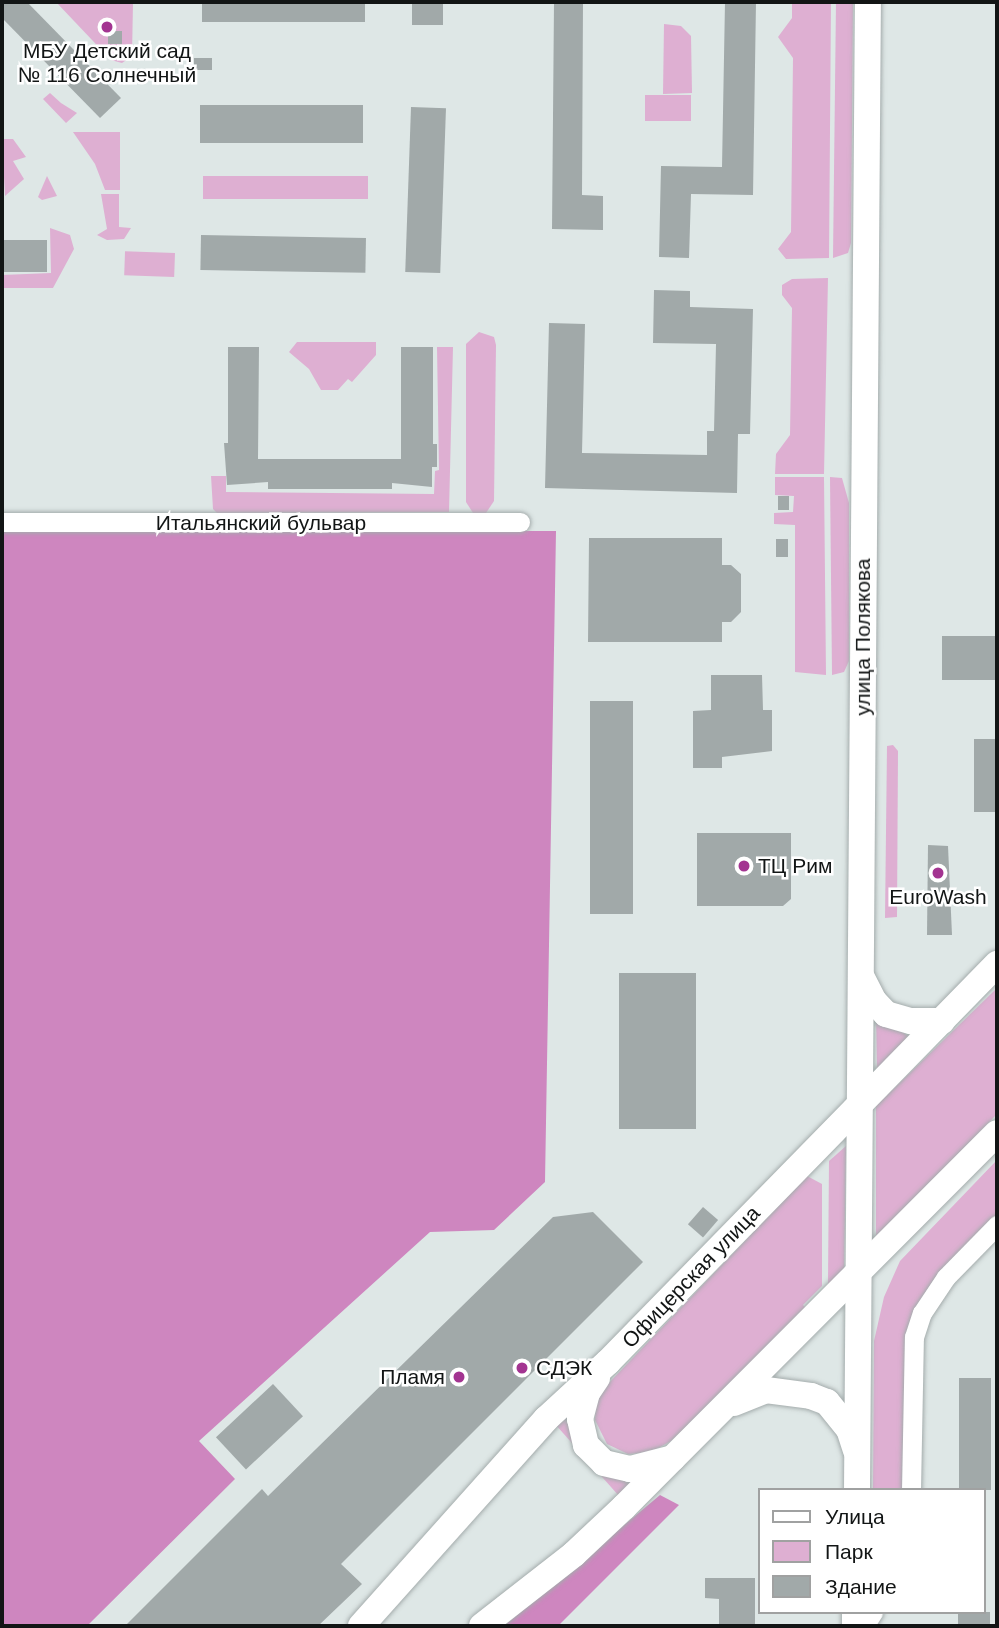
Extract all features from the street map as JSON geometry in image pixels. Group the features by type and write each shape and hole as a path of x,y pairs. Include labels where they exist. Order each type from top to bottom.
{"main road":[{"name":"улица Полякова","path":"857,1488 868,2"},
{"name":"Офицерская улица","path":"361,1626 546,1419 608,1362 997,964"},
{"path":"861,977 873,1000 886,1014 911,1021 942,1021"},
{"path":"482,1626 574,1554 674,1458 995,1136"},
{"path":"608,1362 587,1393 580,1419 586,1445 604,1462 630,1469 674,1458"},
{"path":"725,1406 766,1390 794,1390 811,1396 827,1402 835,1411 849,1429 858,1455"}],"street":[{"name":"Итальянский бульвар","path":"2,522 520,523"},
{"path":"911,1488 914,1337 918,1325 946,1277 997,1225"}],"green space":[{"name":"МБУ Детский сад № 116 Солнечный","path":"56,2 133,2 132,56 122,63 111,60"},
{"path":"792,2 831,2 829,258 786,259 778,249 791,232 793,58 778,37 792,18"},
{"path":"836,2 853,2 851,243 848,253 833,258"},
{"path":"664,24 681,26 691,36 692,93 663,94"},
{"path":"50,93 77,113 66,123 43,99"},
{"path":"645,95 691,95 691,121 645,121"},
{"path":"73,132 120,132 120,190 105,190 95,164"},
{"path":"2,139 13,139 26,157 13,161 24,179 5,196"},
{"path":"47,176 57,196 42,200 38,197"},
{"path":"203,176 368,176 368,199 203,199"},
{"path":"101,194 119,194 119,227 131,228 124,239 107,240 97,235 107,229"},
{"path":"50,228 70,235 74,249 53,288 2,288 2,275 51,273"},
{"path":"125,251 175,253 174,277 124,275"},
{"path":"828,278 824,474 775,474 776,454 790,435 792,308 782,295 782,285 792,279"},
{"path":"479,332 494,337 496,345 494,501 486,513 473,513 466,502 466,344"},
{"path":"297,342 376,342 376,355 352,382 348,379 338,390 321,390 309,369 289,352"},
{"path":"437,347 453,347 449,512 217,513 213,509 211,476 226,476 226,492 434,494 435,471 439,470"},
{"path":"775,477 824,477 826,675 795,672 795,525 774,524 774,513 793,512 794,496 775,495"},
{"path":"830,477 842,478 849,503 849,661 844,672 832,675"},
{"path":"893,745 898,751 897,917 885,918 887,746"},
{"path":"997,988 997,1114 876,1239 876,1106"},
{"path":"876,1013 909,1037 877,1070"},
{"path":"846,1146 844,1275 832,1287 828,1283 829,1161"},
{"path":"997,1160 997,1218 923,1299 908,1488 873,1488 874,1341 884,1297 900,1261"},
{"path":"807,1176 822,1184 822,1286 803,1305 808,1310 671,1441 651,1452 628,1454 607,1444 595,1420 596,1401 606,1386"},
{"path":"574,1405 576,1424 635,1481 619,1496 555,1424"}],"shaded area":[{"path":"2,531 556,531 545,1182 494,1230 430,1232 199,1441 235,1479 87,1626 2,1626"},
{"path":"660,1495 679,1505 558,1626 504,1626"}],"building":[{"path":"2,2 27,2 121,98 100,118 2,18"},
{"path":"202,2 365,2 365,22 202,22"},
{"path":"412,2 443,2 443,25 412,25"},
{"path":"554,2 583,2 582,195 603,196 603,230 552,229"},
{"path":"725,2 756,2 753,195 691,194 689,258 659,257 661,166 722,167"},
{"path":"108,31 122,31 122,44 108,44"},
{"path":"194,58 212,58 212,70 194,70"},
{"path":"200,105 363,105 363,143 200,143"},
{"path":"411,107 446,108 440,273 405,272"},
{"path":"201,235 366,238 365,273 200,270"},
{"path":"2,240 47,240 47,272 2,272"},
{"path":"654,290 690,291 690,307 753,309 750,434 738,434 737,493 545,488 549,323 585,324 582,453 707,455 707,431 714,431 716,344 653,343"},
{"path":"228,347 259,347 258,459 401,459 401,347 433,347 433,444 437,444 437,467 432,467 432,487 392,483 392,489 268,489 268,482 227,485 224,443 228,443"},
{"path":"778,496 789,496 789,510 778,510"},
{"path":"589,538 722,538 722,565 731,565 741,574 741,612 731,622 722,622 722,642 588,642"},
{"path":"776,539 788,539 788,557 776,557"},
{"path":"942,636 997,636 997,680 942,680"},
{"path":"711,675 762,675 763,710 772,710 772,751 722,757 722,768 693,768 693,711 711,710"},
{"path":"590,701 633,701 633,914 590,914"},
{"path":"974,739 997,739 997,812 974,812"},
{"name":"ТЦ Рим","path":"697,833 791,833 791,899 783,906 697,906"},
{"name":"EuroWash","path":"928,845 948,846 952,935 927,935"},
{"path":"619,973 696,973 696,1129 619,1129"},
{"path":"703,1207 718,1220 703,1237 688,1224"},
{"name":"Пламя","path":"593,1212 643,1262 341,1564 362,1584 318,1626 125,1626 262,1489 268,1496 553,1217"},
{"path":"959,1378 991,1378 991,1490 959,1488"},
{"path":"273,1384 303,1416 246,1469 216,1437"},
{"path":"705,1578 755,1578 755,1626 719,1626 719,1599 705,1598"},
{"path":"990,1612 990,1626 958,1626 958,1614"}],"place":[{"name":"МБУ Детский сад № 116 Солнечный","path":"107,27"},
{"name":"ТЦ Рим","path":"744,866"},
{"name":"EuroWash","path":"938,873"},
{"name":"СДЭК","path":"522,1368"},
{"name":"Пламя","path":"459,1377"}]}
